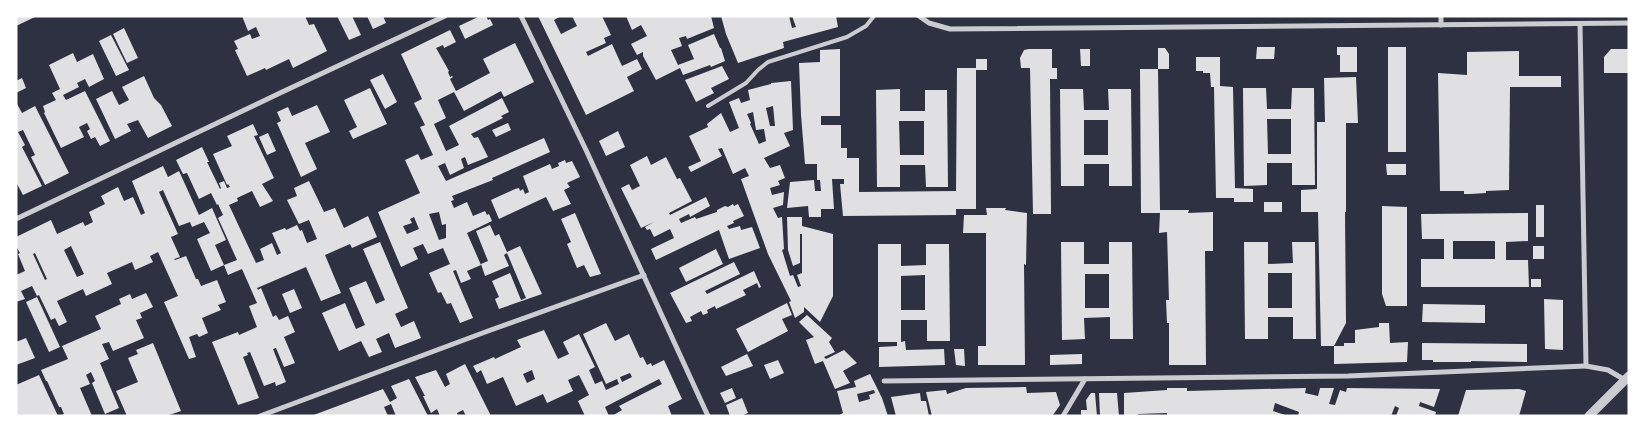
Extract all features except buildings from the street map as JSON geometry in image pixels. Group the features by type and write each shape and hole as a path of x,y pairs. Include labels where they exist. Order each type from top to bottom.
{"street":[{"path":"16,219 445,16"},
{"path":"521,16 586,150 708,416"},
{"path":"919,16 929,23 950,28 1629,23"},
{"path":"1441,16 1441,24"},
{"path":"1580,24 1586,366"},
{"path":"260,416 497,327 644,275"},
{"path":"884,381 1348,376 1586,366 1608,370 1627,378 1589,416"},
{"path":"1063,416 1085,379"}],"lane":[{"path":"708,106 746,83 768,62 846,37 866,26 874,16"}]}
